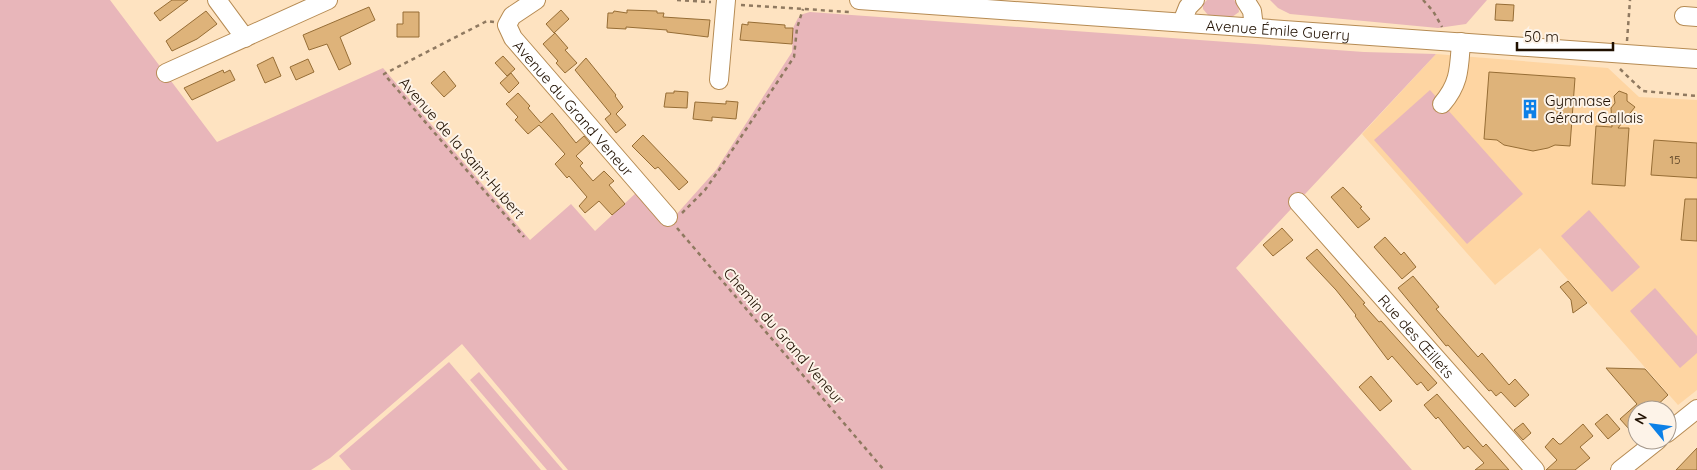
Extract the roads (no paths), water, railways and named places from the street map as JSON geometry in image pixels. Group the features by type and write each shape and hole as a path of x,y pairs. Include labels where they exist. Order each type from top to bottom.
{"street":[{"path":"217,0 245,38"},
{"path":"166,74 328,0"},
{"name":"Avenue du Grand Veneur","path":"536,0 512,16 508,25 513,38 670,220"},
{"path":"720,80 726,0"},
{"name":"Avenue Émile Guerry","path":"859,0 950,3 1182,22 1697,59"},
{"path":"1182,22 1188,7 1195,0"},
{"path":"1245,0 1252,11 1254,27"},
{"path":"1442,104 1455,85 1458,75 1461,42"},
{"name":"Rue des Œillets","path":"1298,202 1535,470"},
{"path":"1677,425 1697,409"},
{"path":"1620,470 1645,450"}],"place":[{"name":"Gymnase Gérard Gallais","path":"1530,109"}]}
